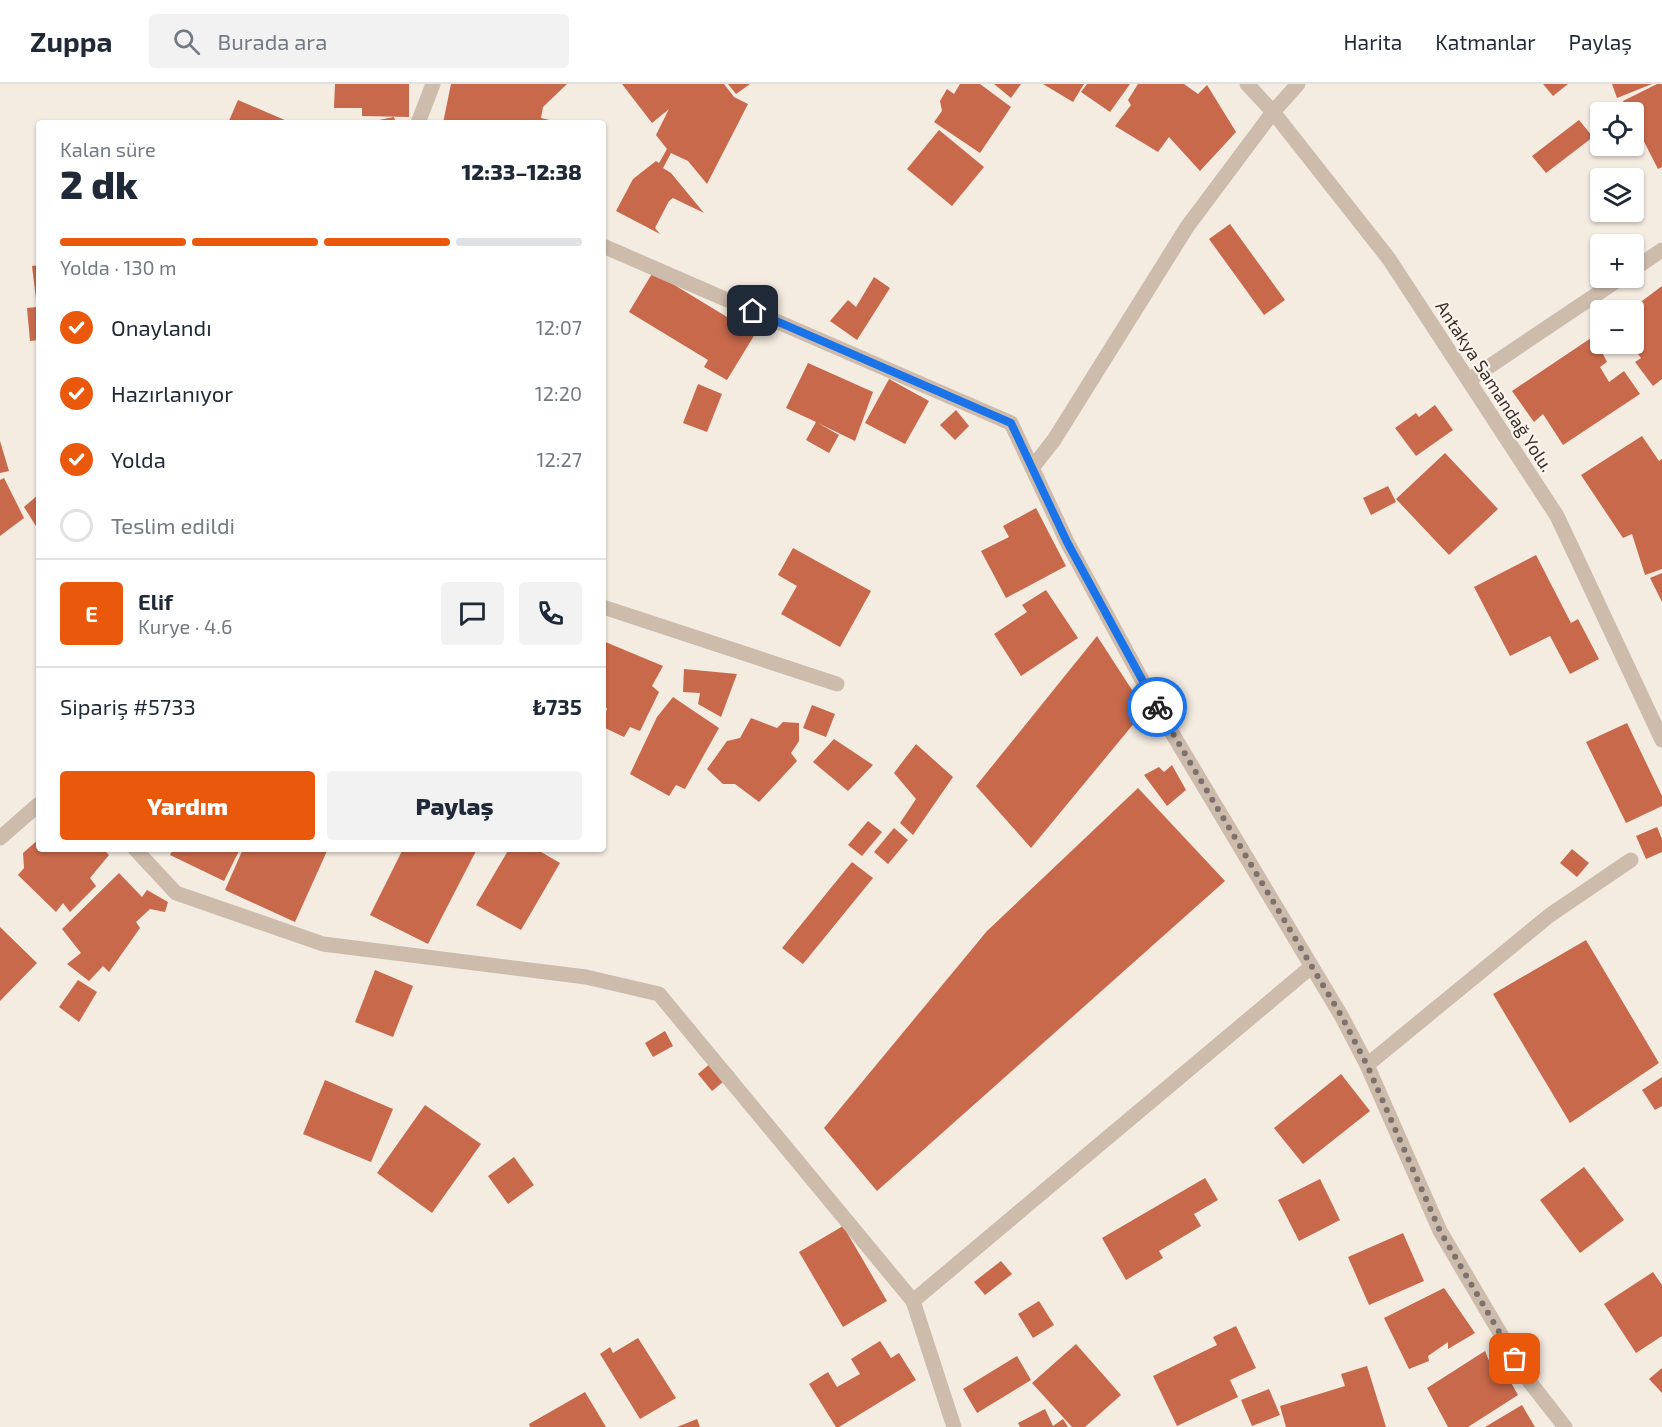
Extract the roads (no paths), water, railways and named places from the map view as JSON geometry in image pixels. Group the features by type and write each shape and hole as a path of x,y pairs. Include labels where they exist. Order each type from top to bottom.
{"street":[{"path":"419,120 433,84"},
{"name":"Antakya Samandağ Yolu.","path":"1247,84 1273,112 1389,259 1557,516 1662,740"},
{"path":"1032,468 1054,440 1187,227 1273,112 1298,84"},
{"path":"606,247 1011,423 1067,542 1160,712 1342,1017 1367,1065 1440,1231 1526,1377 1565,1427"},
{"path":"1644,262 1662,250"},
{"path":"1469,380 1606,288"},
{"path":"606,608 837,684"},
{"path":"2,829 36,806"},
{"path":"138,852 176,893 323,944 586,976 659,994 914,1301 954,1427"},
{"path":"1367,1065 1550,915 1631,860"},
{"path":"914,1301 1311,967"}]}
